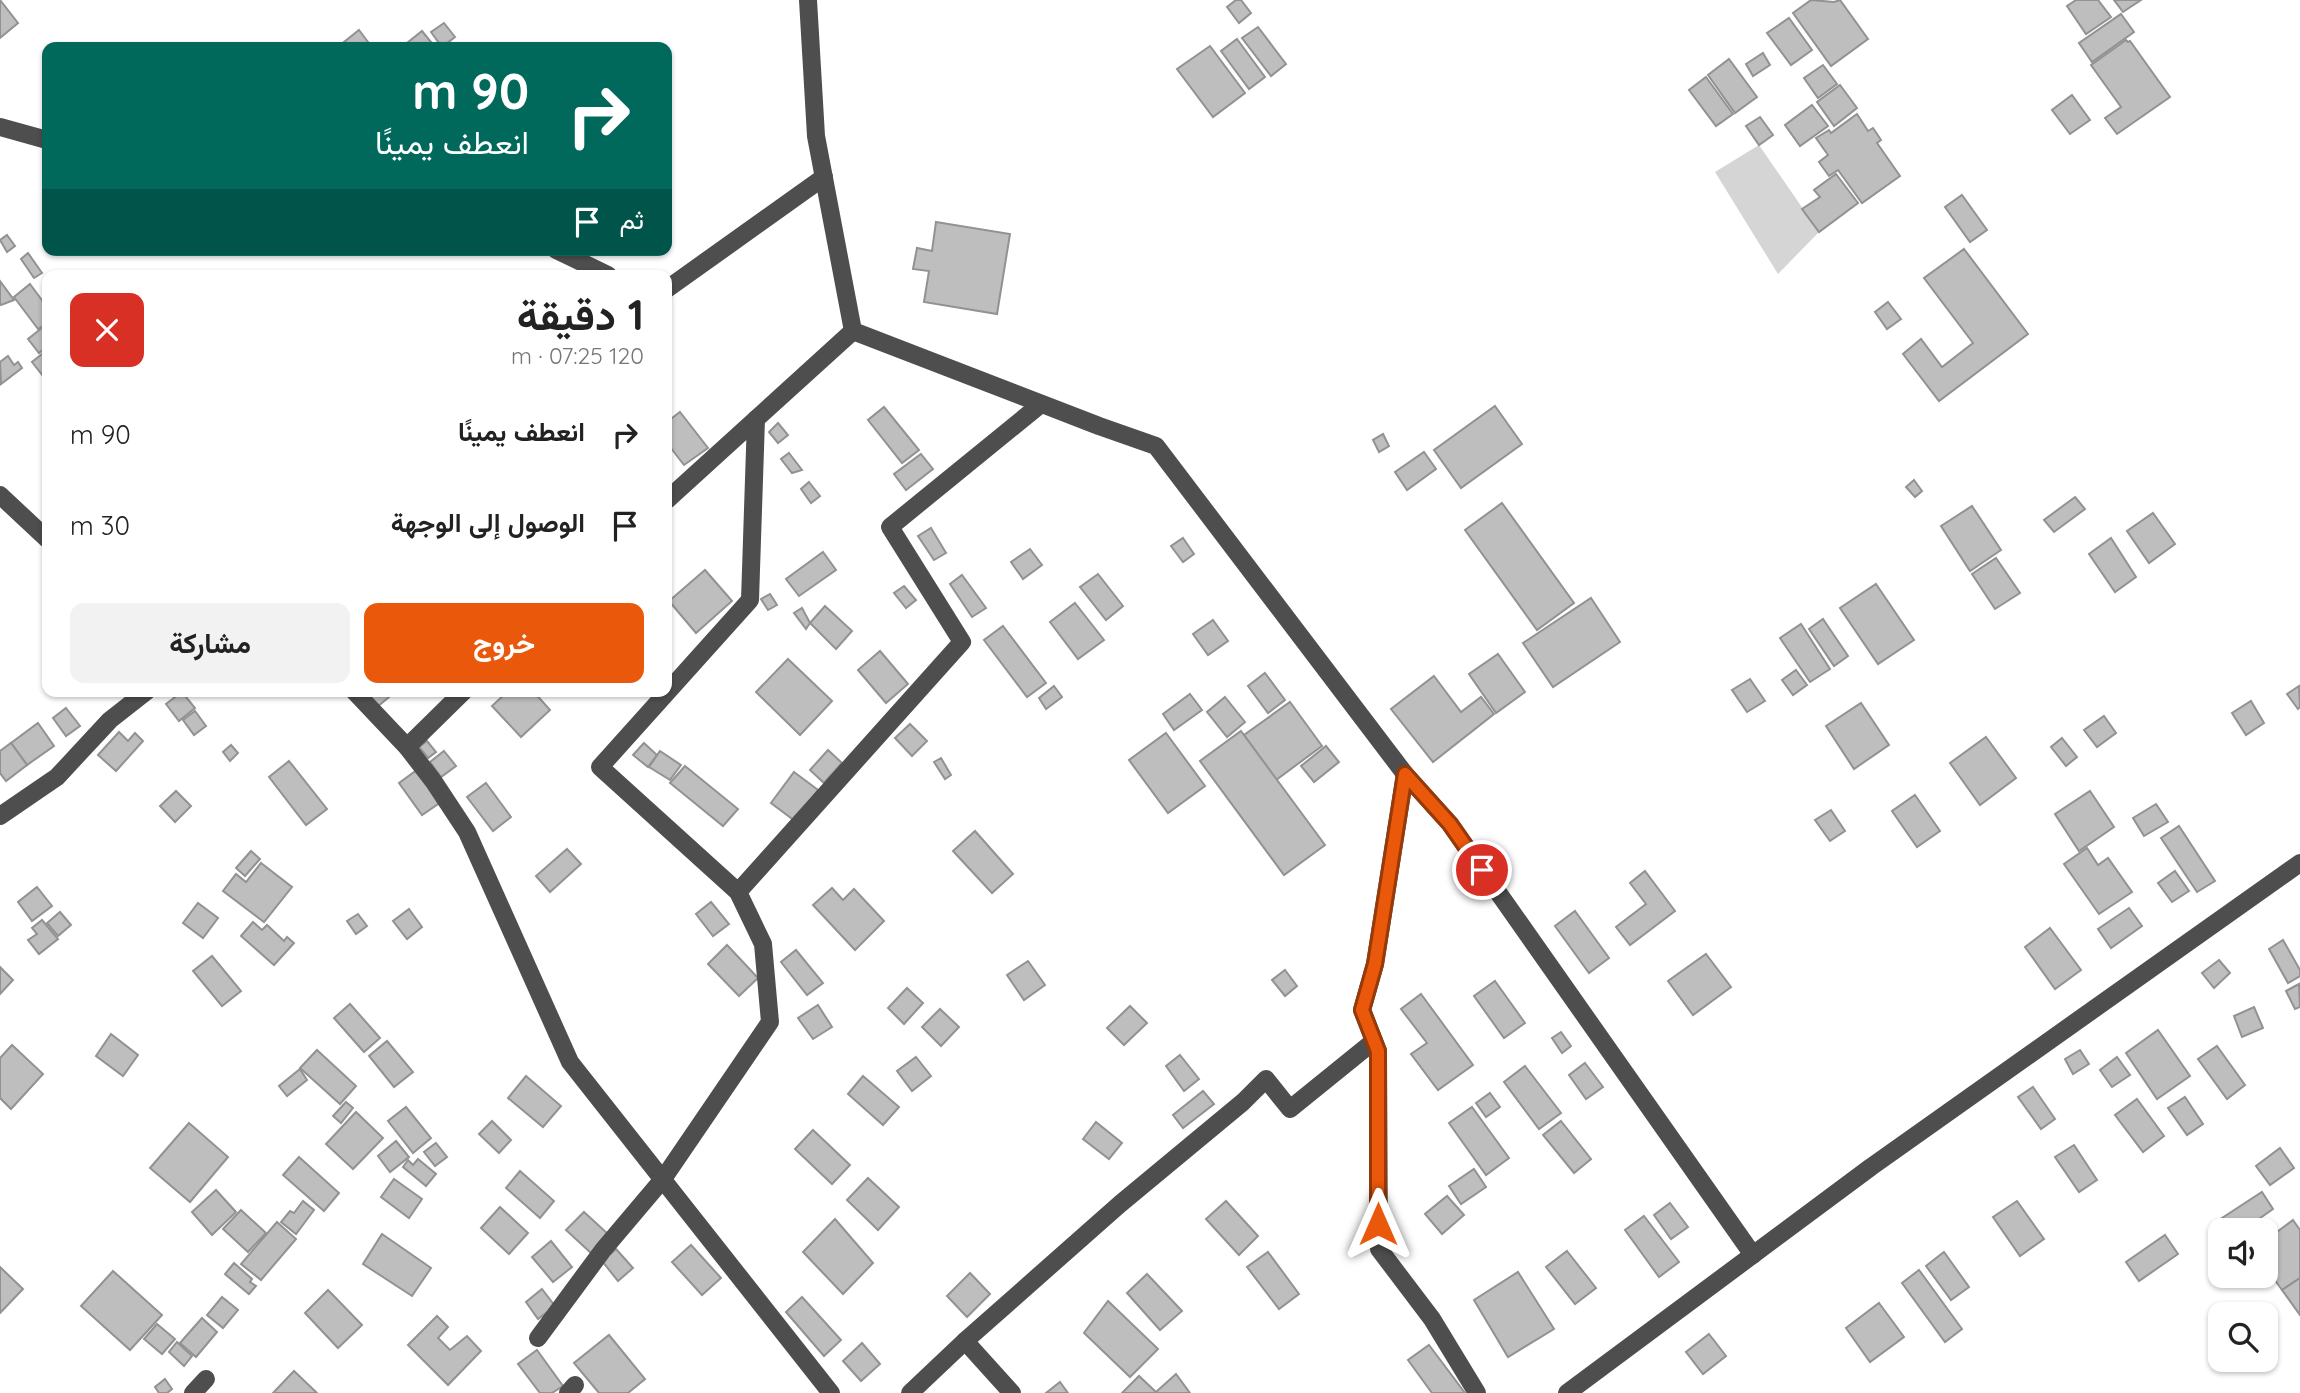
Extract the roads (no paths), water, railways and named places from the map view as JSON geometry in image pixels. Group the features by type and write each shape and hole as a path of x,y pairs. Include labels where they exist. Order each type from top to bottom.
{"street":[{"path":"808,0 816,136 853,331"},
{"path":"0,127 42,138"},
{"path":"672,285 824,177"},
{"path":"568,256 598,270"},
{"path":"853,331 1156,446 1405,774 1450,824 1753,1255"},
{"path":"672,495 853,331"},
{"path":"738,892 962,642 890,527 1041,404"},
{"path":"672,686 750,600 756,419"},
{"path":"0,495 42,534"},
{"path":"0,816 57,777 110,720 139,697"},
{"path":"360,697 407,747 467,832 570,1062 831,1393"},
{"path":"407,747 458,697"},
{"path":"538,1338 603,1251 663,1180 770,1022 763,944 738,892 600,766 662,697"},
{"path":"1405,774 1375,964 1362,1010 1378,1051 1379,1249 1432,1319 1477,1393"},
{"path":"1567,1393 1871,1167 2300,863"},
{"path":"910,1393 965,1341 1121,1204 1243,1102 1266,1079 1290,1109 1374,1041"},
{"path":"965,1341 1012,1393"},
{"path":"193,1393 206,1379"}]}
